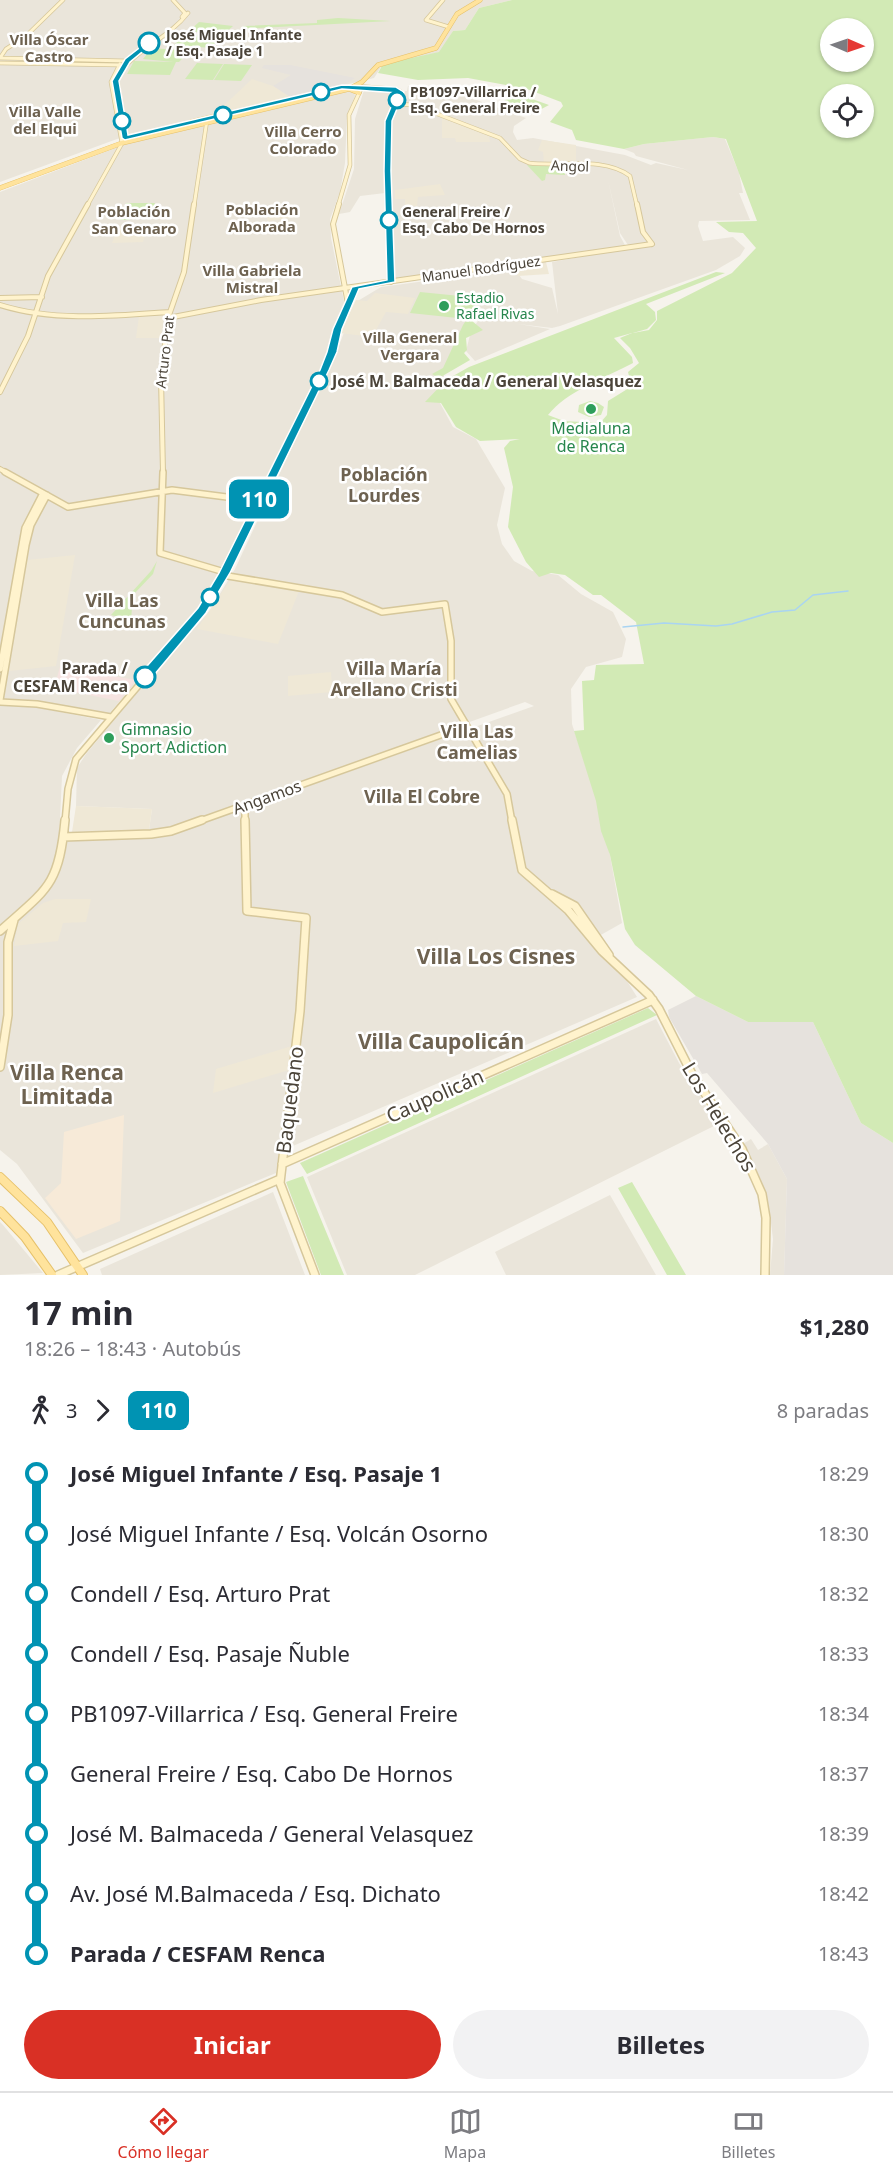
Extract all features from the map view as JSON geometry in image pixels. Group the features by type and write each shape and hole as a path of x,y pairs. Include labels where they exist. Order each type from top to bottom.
{"main road":[{"path":"0,186 122,142 354,86 364,80 380,64 435,48 460,10 480,0"},
{"path":"344,88 364,80"},
{"path":"344,88 356,90 359,93"},
{"path":"0,186 122,142"},
{"path":"0,1177 19,1192 46,1220 81,1271"},
{"path":"1,1213 33,1247 52,1275"}],"street":[{"path":"63,0 25,37 6,49 0,59 124,63 183,20 188,13 194,11"},
{"path":"0,392 21,354 38,311 48,276 122,142 111,82 124,63 184,15 185,13 175,0"},
{"path":"175,0 188,13"},
{"path":"443,0 426,20 449,27"},
{"path":"174,8 179,7"},
{"path":"347,306 333,220 350,165 349,115 364,80"},
{"path":"354,86 399,90 400,92 389,118 387,171 391,282"},
{"path":"395,104 414,105 504,141"},
{"name":"Arturo Prat","path":"207,121 184,272 168,318 160,397 164,491 160,553 225,573"},
{"name":"Angol","path":"504,141 520,159 529,163 610,167"},
{"path":"610,167 626,171 630,176 643,232 652,244"},
{"name":"Manuel Rodríguez","path":"168,318 261,300 652,244"},
{"path":"0,931 49,886 63,837 71,770 76,759 202,611 225,573 258,501 324,370 332,352 337,329 356,287"},
{"path":"0,298 42,297"},
{"path":"0,305 19,311 106,317 170,312"},
{"path":"0,469 71,508 164,491 258,501"},
{"path":"0,669 25,528 45,494"},
{"path":"45,494 29,529 0,701 37,704 111,717"},
{"path":"225,573 228,576 342,595 380,611 445,604 451,641 451,699 507,794 522,870 568,910 614,963"},
{"name":"Angamos","path":"63,837 165,833 466,726"},
{"name":"Baquedano","path":"245,805 247,911 306,918 300,1011 280,1179 282,1191 315,1275"},
{"path":"0,1067 8,1016 8,950 11,928 17,914"},
{"path":"0,946 8,950"},
{"name":"Los Helechos","path":"614,963 653,1000 692,1074 742,1149 753,1170 762,1194 766,1218 765,1275"},
{"name":"Caupolicán","path":"282,1164 653,1000"},
{"path":"58,1275 81,1271 280,1179"}],"shaded area":[{"path":"0,0 512,0 479,8 465,30 453,31 441,52 383,64 374,78 117,139 0,182"},
{"path":"264,65 290,65 355,78 345,84 290,97 273,86 291,75 262,68"},
{"path":"252,79 273,86 290,97 216,113"},
{"path":"408,86 444,88 526,118 514,126 513,132 517,140 533,138 625,155 651,165 656,163 688,170 636,156 624,149 644,144 713,137 725,139 739,173 743,193 739,193 750,220 699,221 698,226 703,241 733,237 745,248 740,256 716,270 560,326 552,328 518,324 550,329 475,361 466,351 471,331 478,321 467,320 445,368 440,403 453,427 476,439 505,488 497,525 502,544 514,561 532,571 558,575 581,594 613,612 626,639 622,657 586,667 571,689 572,724 597,801 610,855 622,923 599,936 637,997 279,1152 276,1173 83,1253 17,1164 0,1150 0,706 19,704 101,720 77,748 62,776 59,841 158,837 176,833 534,706 525,702 166,831 149,830 152,809 76,806 77,768 86,754 151,676 209,612 235,569 336,353 356,302 381,287 485,273 485,270 512,266 522,279 552,288 558,314 552,262 630,248 620,233 608,180 620,236 626,247 390,279 385,193 360,196 350,212 339,214 354,169 355,119 364,90 407,91"},
{"path":"350,90 354,91 355,96 347,116 345,163 340,192 330,219 331,238 345,306 325,361 213,586 191,617 108,715 28,700 0,699 0,192 126,144"},
{"path":"442,117 489,136 490,142 456,142 455,138 442,138"},
{"path":"542,140 576,145 576,164 544,164 543,152 538,150"},
{"path":"440,184 445,195 418,197 417,206 405,206 405,199 395,199 395,190"},
{"path":"293,205 298,217 268,221 263,210"},
{"path":"119,226 148,226 143,242 112,243"},
{"path":"546,262 549,274 518,276 512,266"},
{"path":"375,293 415,298 408,314 386,312 372,337 340,333 356,300 367,301"},
{"path":"164,314 161,338 136,338 139,316"},
{"path":"75,555 56,666 9,671 27,560"},
{"path":"231,579 299,591 278,644 197,629"},
{"path":"60,667 136,680 119,701 54,688"},
{"path":"331,672 332,692 288,696 288,676"},
{"path":"76,806 152,809 149,830 72,832"},
{"path":"55,899 91,899 86,922 63,923 58,941 14,946 18,924 43,903"},
{"path":"696,996 748,1022 813,1022 861,1123 893,1143 893,1275 784,1275 787,1179 768,1144 707,1073 702,1074 669,1017 668,1010"},
{"path":"656,1019 679,1063 718,1124 415,1275 347,1275 307,1177"},
{"path":"292,1046 289,1070 213,1093 216,1069"},
{"path":"124,1115 120,1221 76,1239 45,1198 61,1183 64,1132"},
{"path":"751,1139 758,1150 768,1144 787,1179 784,1275 770,1275 773,1239 770,1215 761,1180 743,1144"},
{"path":"273,1192 305,1275 102,1275 100,1269"},
{"path":"610,1195 656,1275 506,1275 495,1252"},
{"path":"0,1222 3,1225 43,1273 0,1275"}],"green space":[{"path":"512,0 893,0 893,1143 861,1123 813,1022 748,1022 696,996 635,945 625,929 610,855 601,831 596,801 574,731 584,730 582,681 594,680 596,665 644,664 636,622 601,595 593,595 565,575 551,573 539,577 526,562 508,527 513,487 504,448 510,441 520,439 480,441 456,427 441,403 425,402 446,380 469,367 716,272 725,273 646,304 655,312 656,320 647,329 633,333 649,330 657,320 657,311 732,273 756,248 743,233 729,232 716,222 757,221 726,139 713,137 644,144 624,149 576,140 572,130 550,122 563,106 561,102 527,89 468,78 418,80 378,73 383,64 439,52 453,31 465,30 479,8","holes":["632,333 620,338 630,348 639,363 628,372 631,384 629,388 608,401 607,415 600,423 564,421 548,415 556,406 576,392 633,363 632,357 614,338"]},
{"path":"338,18 391,21 241,29 244,26 317,23 317,20"},
{"path":"199,22 233,26 223,35 189,31"},
{"path":"185,34 221,37 211,48 174,45"},
{"path":"152,48 189,51 179,62 176,62 170,75 127,74 134,61 174,62 143,59"},
{"path":"197,63 223,64 213,80 185,79"},
{"path":"224,64 252,65 241,81 214,80"},
{"path":"518,94 549,105 534,113 502,102"},
{"path":"527,165 565,167 565,175 546,174 545,180 542,181"},
{"path":"126,203 155,203 151,215 131,215 129,220 120,220"},
{"name":"Estadio Rafael Rivas","path":"420,292 480,298 467,319 410,313"},
{"path":"472,321 483,330 466,338 467,350 464,353 470,360 439,378 432,374 443,368 463,325 465,322"},
{"name":"Medialuna de Renca","path":"590,401 604,407 601,415 589,417 578,412 579,405"},
{"path":"157,561 153,574 133,595 131,620 111,615 151,571"},
{"path":"648,1008 657,1015 307,1174 300,1163"},
{"path":"303,1176 344,1275 321,1275 286,1182"},
{"path":"632,1182 686,1275 667,1275 618,1188"}],"waterway":[{"path":"623,627 664,623 716,626 732,624 772,612 795,610 813,595 848,591"}],"bus line":[{"name":"110","path":"145,677 202,611 225,573 258,501 324,370 332,352 337,329 356,287 391,282 387,171 389,118 400,92 396,89 342,87 125,138 116,81 128,61 149,43"}],"place":[{"name":"José Miguel Infante / Esq. Pasaje 1","path":"149,43"},
{"name":"PB1097-Villarrica / Esq. General Freire","path":"397,100"},
{"name":"General Freire / Esq. Cabo De Hornos","path":"389,220"},
{"name":"Estadio Rafael Rivas","path":"444,306"},
{"name":"José M. Balmaceda / General Velasquez","path":"319,381"},
{"name":"Medialuna de Renca","path":"591,409"},
{"name":"Parada / CESFAM Renca","path":"145,677"},
{"name":"Gimnasio Sport Adiction","path":"109,738"}],"district":[{"name":"Villa Óscar Castro","path":"49,48"},
{"name":"Villa Valle del Elqui","path":"45,120"},
{"name":"Villa Cerro Colorado","path":"303,140"},
{"name":"Población Alborada","path":"262,218"},
{"name":"Población San Genaro","path":"134,220"},
{"name":"Villa Gabriela Mistral","path":"252,280"},
{"name":"Villa General Vergara","path":"410,346"},
{"name":"Población Lourdes","path":"384,485"},
{"name":"Villa Las Cuncunas","path":"122,611"},
{"name":"Villa María Arellano Cristi","path":"394,679"},
{"name":"Villa Las Camelias","path":"477,742"},
{"name":"Villa El Cobre","path":"422,797"},
{"name":"Villa Los Cisnes","path":"496,957"},
{"name":"Villa Caupolicán","path":"441,1042"},
{"name":"Villa Renca Limitada","path":"67,1085"}]}
